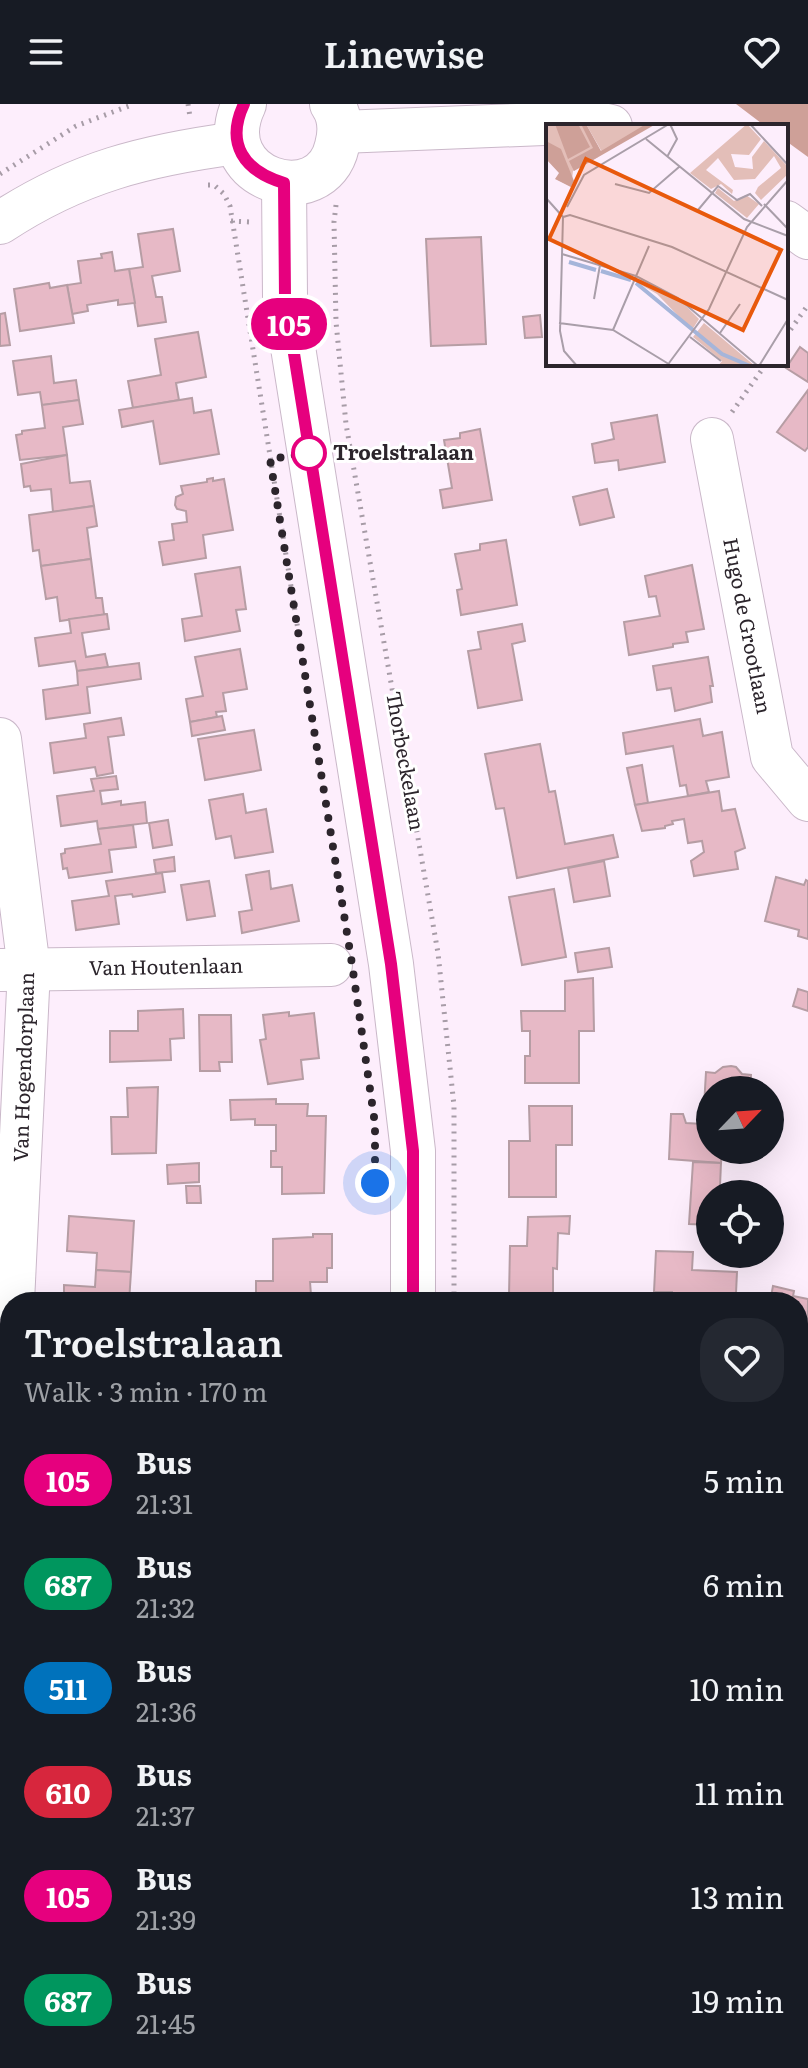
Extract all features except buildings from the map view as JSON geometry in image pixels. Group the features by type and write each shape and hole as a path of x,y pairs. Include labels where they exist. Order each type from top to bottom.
{"main road":[{"path":"240,123 246,162 263,177 284,183 305,181 323,170 336,153 336,118"},
{"path":"284,183 285,297 391,964 413,1151 413,1292"}],"street":[{"path":"336,118 602,124"},
{"path":"0,223 27,205 87,176 240,123"},
{"path":"788,223 808,238"},
{"name":"Hugo de Grootlaan","path":"712,439 772,757 808,800"},
{"name":"Van Hogendorplaan","path":"0,739 15,970 13,1292"},
{"name":"Van Houtenlaan","path":"15,970 331,965"}],"path":[{"path":"0,174 76,126 134,104"},
{"path":"200,185 214,185 224,194 230,206 298,633"},
{"name":"Thorbeckelaan","path":"334,222 336,322 346,424 438,953 454,1106 454,1292"},
{"path":"788,333 808,305"},
{"path":"712,439 765,366"}],"shaded area":[{"path":"736,104 808,104 808,157 788,142 788,124 762,124"}],"bus line":[{"name":"105","path":"244,104 237,120 237,143 246,162 263,177 284,183 285,297 391,964 413,1151 413,1292"}],"place":[{"name":"Troelstralaan","path":"309,453"}],"route":[{"path":"309,453 270,459 352,964 375,1124 375,1183"}]}
